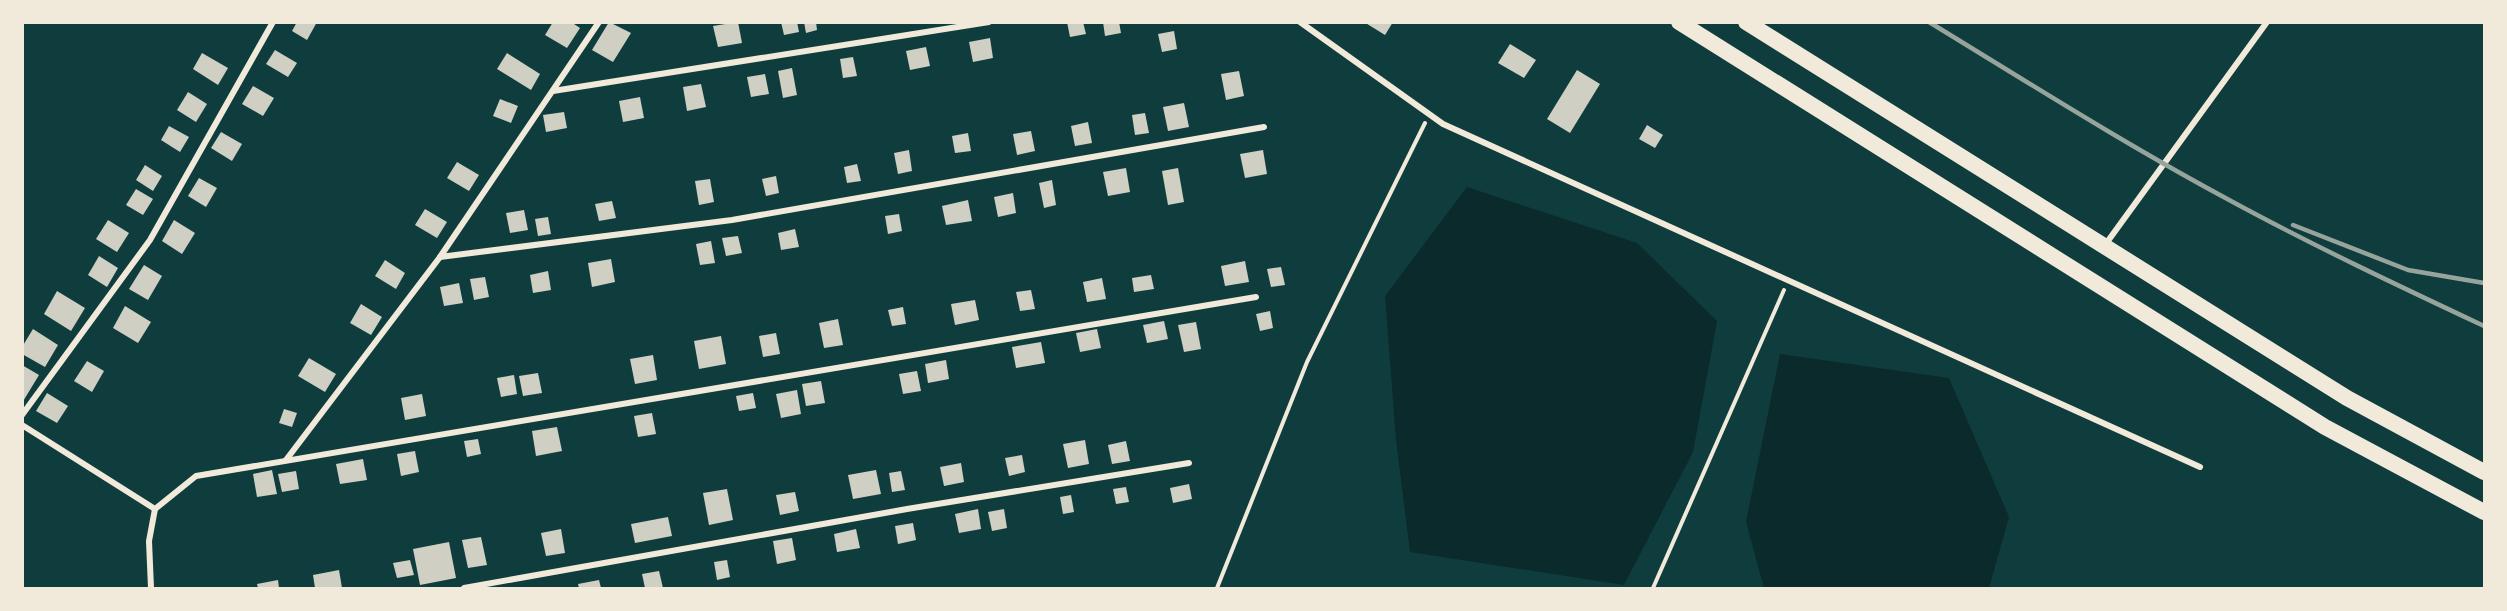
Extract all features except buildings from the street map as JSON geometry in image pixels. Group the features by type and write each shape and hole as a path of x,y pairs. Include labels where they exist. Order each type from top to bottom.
{"highway":[{"path":"1679,22 2325,427 2484,512"},
{"path":"1746,22 2347,398 2484,472"}],"street":[{"path":"22,415 150,240 273,22"},
{"path":"286,460 440,257 599,22"},
{"path":"553,91 989,22"},
{"path":"1300,22 1443,124 2200,467"},
{"path":"2105,245 2266,22"},
{"path":"440,257 732,220 1264,127"},
{"path":"151,588 149,541 155,509 196,476 1256,297"},
{"path":"22,425 155,509"},
{"path":"464,588 907,509 1189,463"}],"path":[{"path":"1217,588 1307,362 1430,114"},
{"path":"1653,588 1788,280"}],"water":[{"path":"1467,187 1637,243 1717,321 1693,452 1624,585 1410,552 1396,440 1385,296"},
{"path":"1780,354 1949,378 2009,517 1989,588 1764,588 1746,522"}],"railway":[{"path":"1929,22 2079,114 2262,218 2484,326"},
{"path":"2293,225 2408,270 2484,283"}]}
